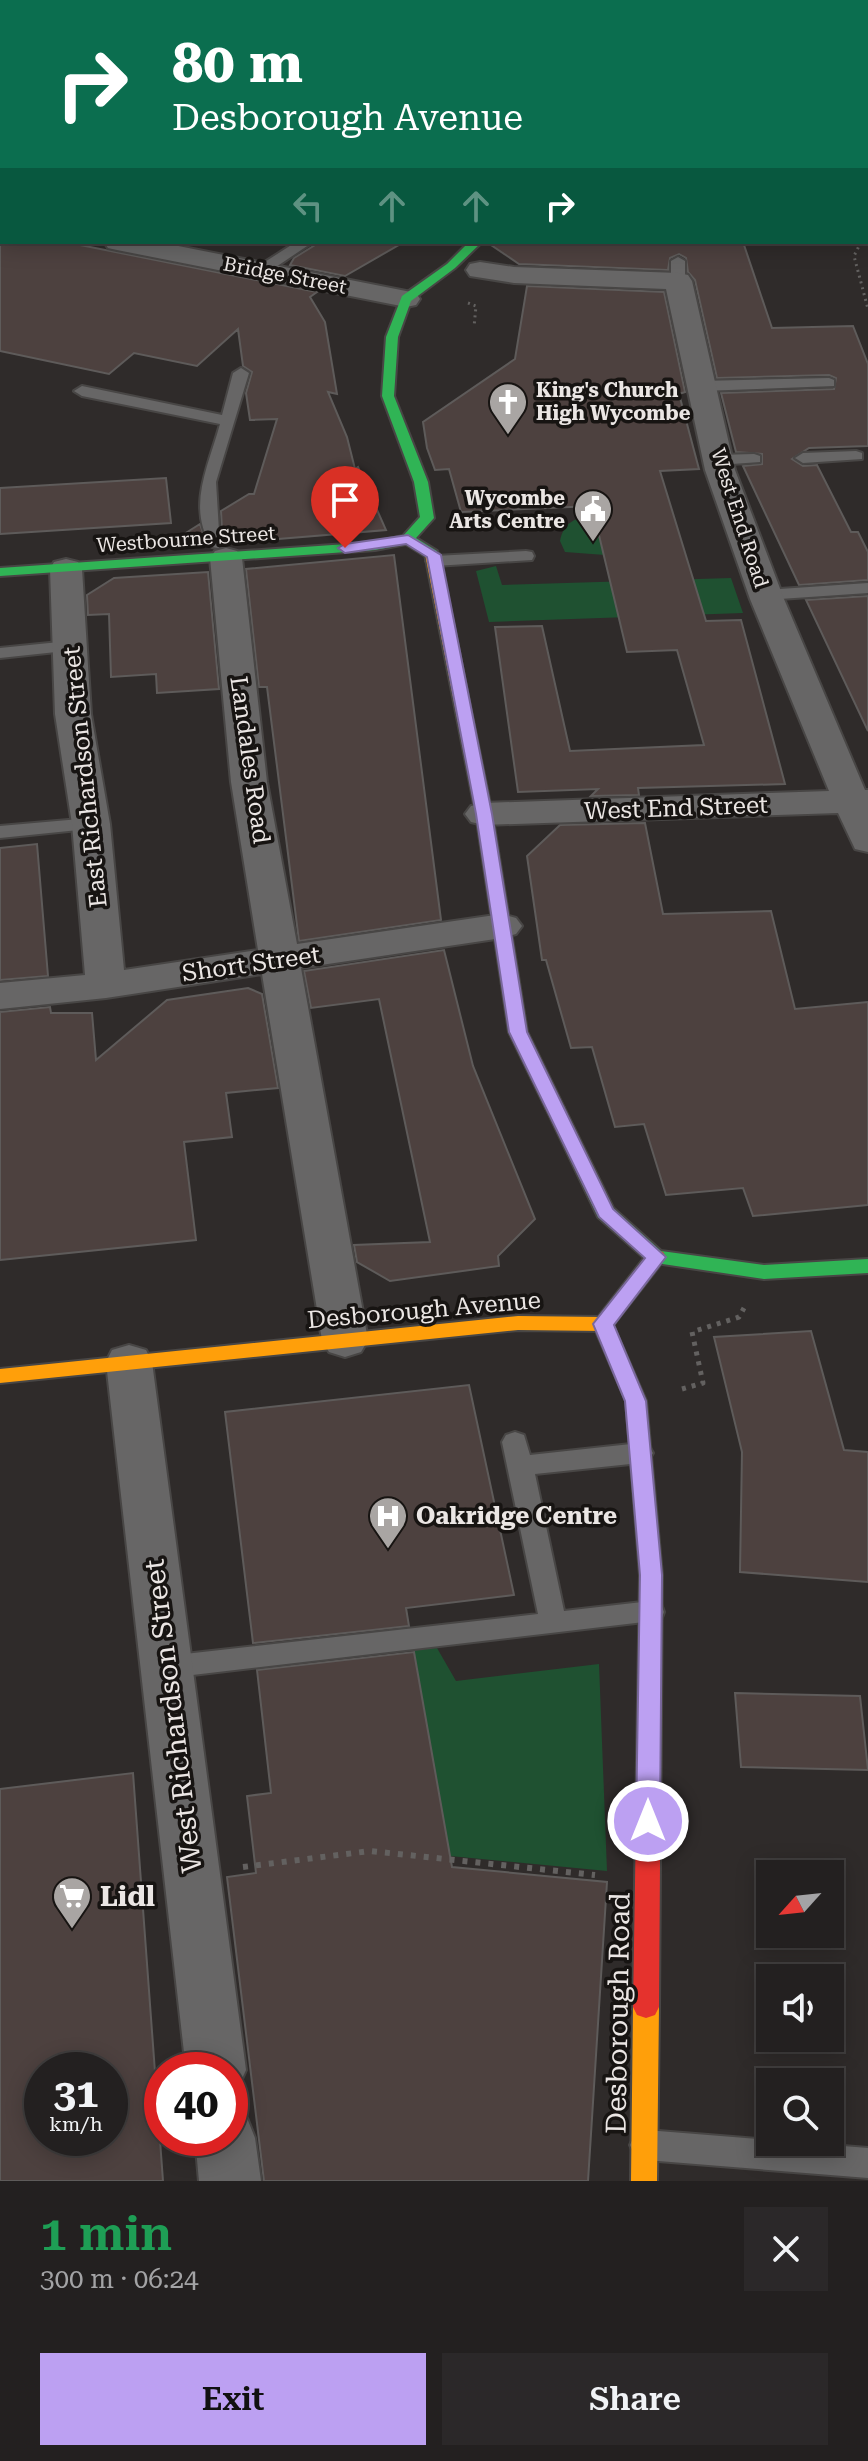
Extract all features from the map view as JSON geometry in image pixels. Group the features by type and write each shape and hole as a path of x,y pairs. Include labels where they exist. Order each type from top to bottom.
{"street":[{"name":"Bridge Street","path":"127,244 406,299"},
{"name":"West End Road","path":"478,256 514,275 678,271 718,460 765,595 860,802 868,841"},
{"path":"478,256 451,266 406,299 392,337 388,396 421,482 427,518 408,539 434,555 484,814 518,1032 605,1212 656,1257 764,1272 868,1266"},
{"name":"Westbourne Street","path":"0,557 375,546 408,539"},
{"name":"Westbourne Street","path":"0,572 66,569 222,551"},
{"name":"Landales Road","path":"222,551 249,782 345,1340"},
{"name":"East Richardson Street","path":"66,569 73,714 91,824 106,985"},
{"name":"West End Street","path":"484,814 860,802"},
{"name":"Short Street","path":"0,996 106,985 502,926"},
{"path":"603,1324 656,1257"},
{"name":"Desborough Avenue","path":"0,1376 518,1323 603,1324"},
{"name":"Desborough Road","path":"603,1324 636,1401 651,1575 644,2181"},
{"name":"West Richardson Street","path":"129,1362 214,2052"},
{"path":"227,2156 230,2181"}],"lane":[{"path":"262,270 303,244"},
{"path":"222,551 211,531 208,482 241,373"},
{"path":"701,386 829,383"},
{"path":"82,391 228,421"},
{"path":"803,458 856,456"},
{"path":"718,460 754,459"},
{"path":"435,561 526,556"},
{"path":"765,595 868,588"},
{"path":"0,653 70,654"},
{"path":"0,832 91,824"},
{"path":"553,1623 517,1454 640,1453"},
{"path":"167,1667 651,1612"},
{"path":"645,2145 868,2163"}],"path":[{"path":"860,244 854,256 868,309"},
{"path":"193,1874 370,1851 647,1881"}],"green space":[{"path":"594,515 605,555 565,552 560,541 564,529 576,519"},
{"path":"496,566 502,585 731,578 743,613 489,622 476,571"},
{"path":"437,1648 456,1681 599,1664 607,1871 450,1856 414,1650"}],"building":[{"path":"0,244 75,244 317,292 310,297 325,322 337,394 328,392 347,437 355,469 358,467 386,530 229,543 222,530 221,511 254,494 277,419 250,420 246,393 252,372 243,366 238,329 197,366 134,353 109,374 0,351"},
{"path":"317,244 401,244 345,276 290,265 294,258"},
{"path":"744,244 772,328 853,326 868,364 868,446 809,448 792,459 803,466 817,465 851,532 858,532 868,552 868,580 799,585 743,466 762,464 762,454 736,452 721,393 834,389 836,378 829,375 717,378 695,280 688,272 686,258 679,254 670,258 668,270 519,264 491,245"},
{"path":"527,286 664,292 685,392 679,394 699,469 660,471 706,621 741,620 785,784 638,788 639,795 591,796 598,789 518,792 495,627 542,626 570,751 704,745 677,650 627,652 592,506 461,512 449,469 435,470 427,448 423,422 515,359"},
{"path":"166,478 171,523 0,534 0,488"},
{"path":"200,524 207,545 162,548"},
{"path":"394,555 441,920 299,941 267,687 259,687 246,569"},
{"path":"208,572 219,689 157,693 156,674 111,677 109,614 88,615 87,595 114,578"},
{"path":"868,596 868,731 806,600"},
{"path":"645,823 663,914 771,911 795,1009 868,1002 868,1205 753,1216 743,1188 666,1195 644,1124 615,1127 592,1047 571,1048 546,960 542,960 527,856 560,825"},
{"path":"37,844 48,976 0,980 0,848"},
{"path":"444,950 473,1066 535,1219 498,1256 499,1266 390,1281 357,1262 354,1245 430,1242 379,999 311,1008 304,971"},
{"path":"248,988 262,994 278,1088 226,1093 232,1137 184,1142 196,1240 0,1260 0,1012 50,1007 51,1013 92,1013 96,1060 167,1000"},
{"path":"811,1331 844,1450 868,1452 868,1582 740,1572 742,1452 714,1337"},
{"path":"469,1385 514,1595 406,1608 409,1626 253,1643 225,1412"},
{"path":"414,1652 452,1867 607,1882 588,2181 264,2181 227,1877 256,1873 247,1796 271,1793 257,1670"},
{"path":"735,1693 860,1696 868,1770 741,1767"},
{"name":"Lidl","path":"133,1773 154,2052 144,2052 144,2156 161,2156 163,2181 0,2181 0,1789"}],"traffic: fast":[{"path":"432,554 408,539 427,518 421,482 388,396 392,337 406,299 451,266 474,244"},
{"path":"0,572 375,546 408,539"},
{"path":"555,1108 605,1212 656,1257"},
{"path":"656,1257 764,1272 868,1266"}],"traffic: slow":[{"path":"432,554 484,814 518,1032 555,1108"},
{"path":"0,1376 518,1323 603,1324"},
{"path":"644,2181 646,2007"}],"traffic: jam":[{"path":"603,1324 656,1257"},
{"path":"603,1324 636,1401 651,1575 646,2007"}],"place":[{"name":"King's Church High Wycombe","path":"508,436"},
{"name":"Wycombe Arts Centre","path":"593,543"},
{"name":"Oakridge Centre","path":"388,1550"},
{"name":"Lidl","path":"72,1930"}],"route":[{"path":"345,548 408,539 434,555 484,814 518,1032 605,1212 656,1257 603,1324 636,1401 651,1575 648,1821"}]}
